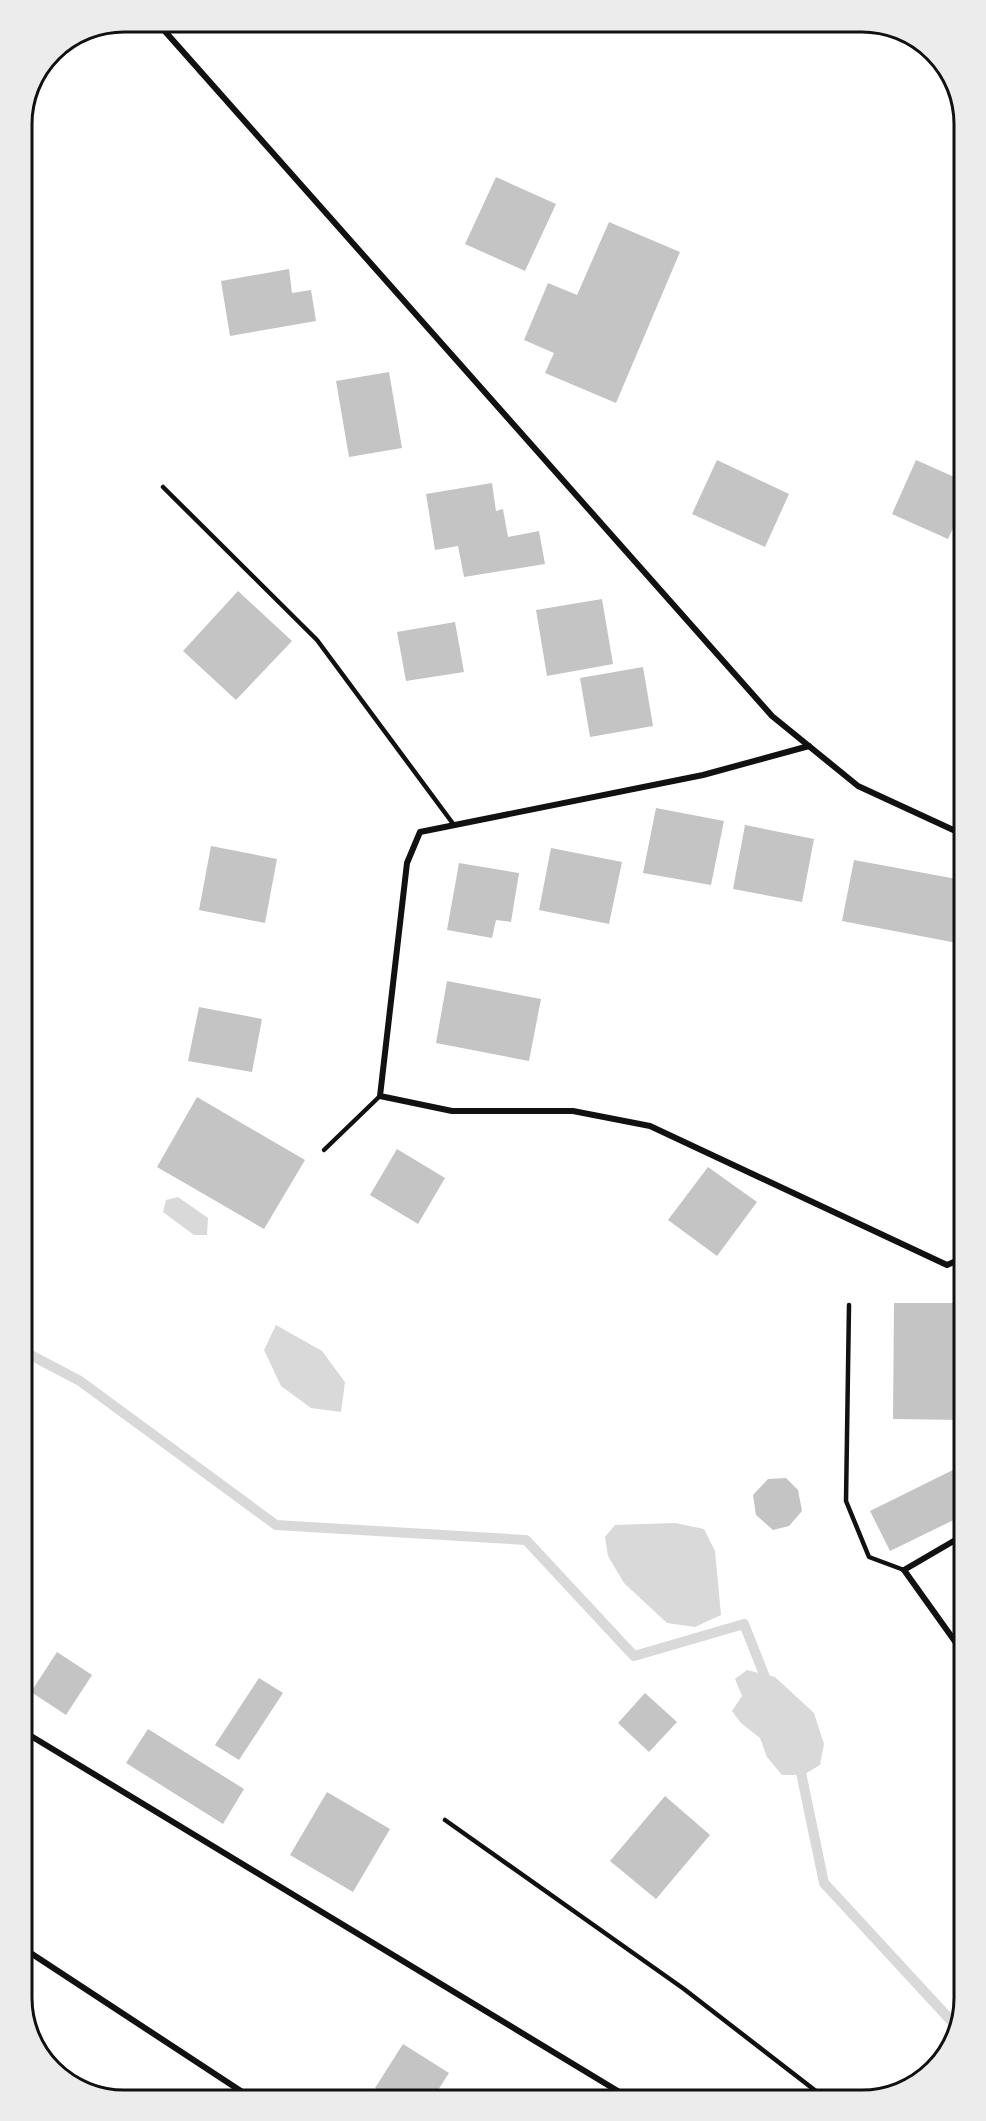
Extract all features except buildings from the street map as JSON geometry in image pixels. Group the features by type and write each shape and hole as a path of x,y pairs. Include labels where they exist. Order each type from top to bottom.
{"street":[{"path":"165,31 772,716 858,786 954,830"},
{"path":"809,746 704,775 420,832 407,863 380,1096 452,1111 573,1111 650,1126 947,1265 954,1262"},
{"path":"954,1541 904,1570 954,1640"},
{"path":"31,1736 616,2090"},
{"path":"31,1953 238,2089"}],"lane":[{"path":"163,488 317,640 454,825"},
{"path":"324,1150 380,1096"},
{"path":"849,1305 846,1501 869,1557 904,1570"},
{"path":"445,1820 684,1989 814,2090"}],"shaded area":[{"path":"178,1197 208,1218 207,1235 194,1235 163,1212 166,1200"},
{"path":"276,1325 322,1351 345,1382 341,1412 311,1408 281,1386 264,1350"},
{"path":"675,1523 704,1529 715,1551 721,1615 695,1627 667,1623 624,1583 608,1556 605,1537 615,1525"},
{"path":"747,1670 775,1677 814,1713 824,1744 820,1765 803,1775 782,1775 767,1757 760,1738 741,1723 732,1711 742,1696 735,1679"}],"waterway":[{"path":"31,1355 80,1381 276,1525 526,1540 634,1656 744,1624 769,1687"},
{"path":"799,1763 824,1883 951,2021"}]}
